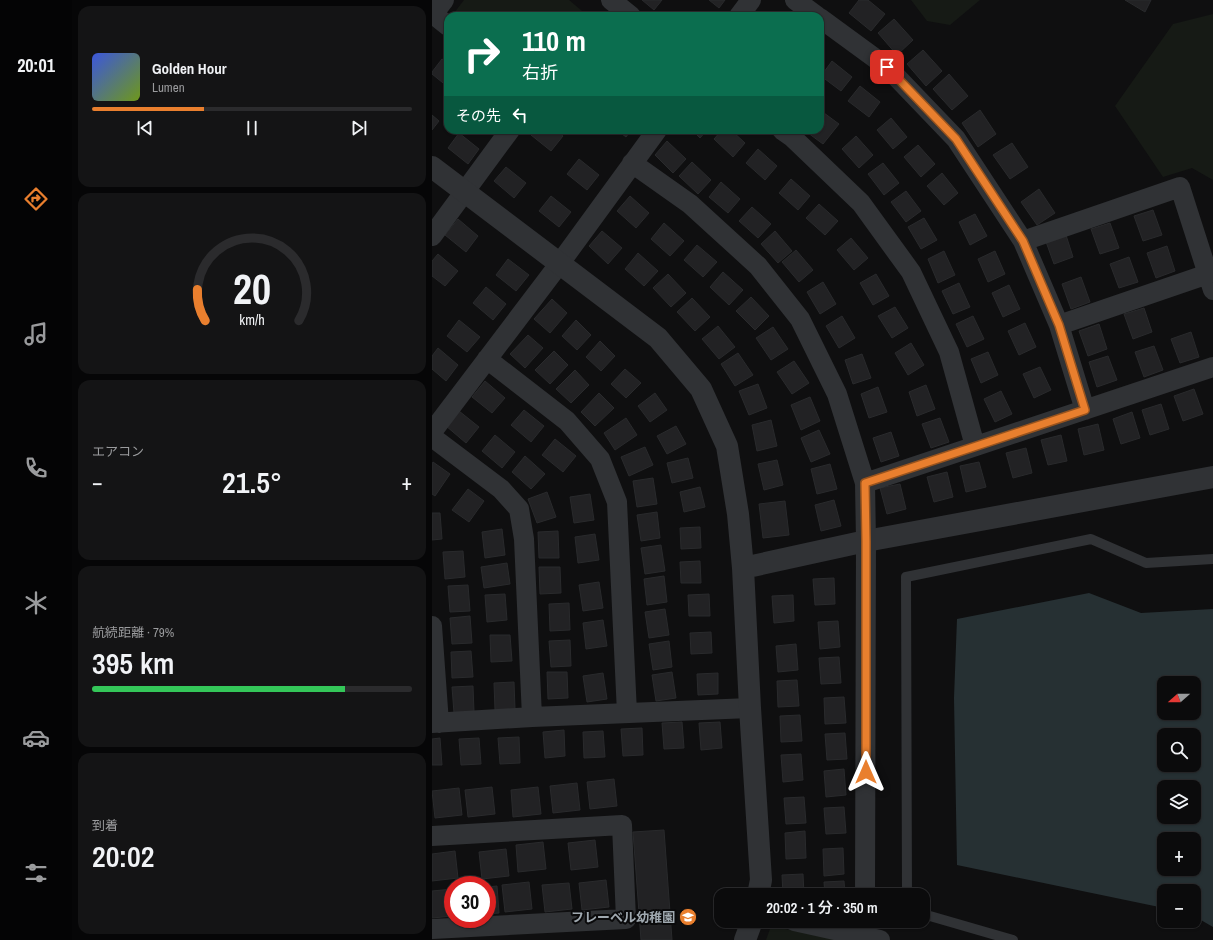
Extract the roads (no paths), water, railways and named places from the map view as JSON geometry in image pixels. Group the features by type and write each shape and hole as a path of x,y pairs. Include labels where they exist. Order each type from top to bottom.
{"street":[{"path":"611,0 626,12"},
{"path":"742,12 751,0"},
{"path":"795,0 812,12"},
{"path":"824,21 887,67 956,139 1023,241 1059,325 1085,410"},
{"path":"432,236 507,134"},
{"path":"432,432 560,263 654,134"},
{"path":"788,134 861,203 911,272 949,352 975,446"},
{"path":"632,164 690,204 758,266 800,319 837,394 865,483 865,888"},
{"path":"432,167 658,338 700,389 727,446 738,514 743,568 761,880 759,888"},
{"path":"1023,241 1180,187 1210,282 1059,325"},
{"path":"487,359 567,421 600,459 617,502 627,713"},
{"path":"865,483 1213,367"},
{"path":"432,437 501,489 519,509 524,539 532,717"},
{"path":"743,568 866,541 1213,477"},
{"path":"432,626 436,723 532,717 750,708"},
{"path":"432,836 622,826 626,918 432,929"},
{"path":"745,940 749,928"},
{"path":"842,928 870,932"}],"lane":[{"path":"907,888 906,577 1091,539 1146,563 1213,558"},
{"path":"930,916 1013,940"}],"place":[{"name":"フレーベル幼稚園","path":"688,917"}]}
